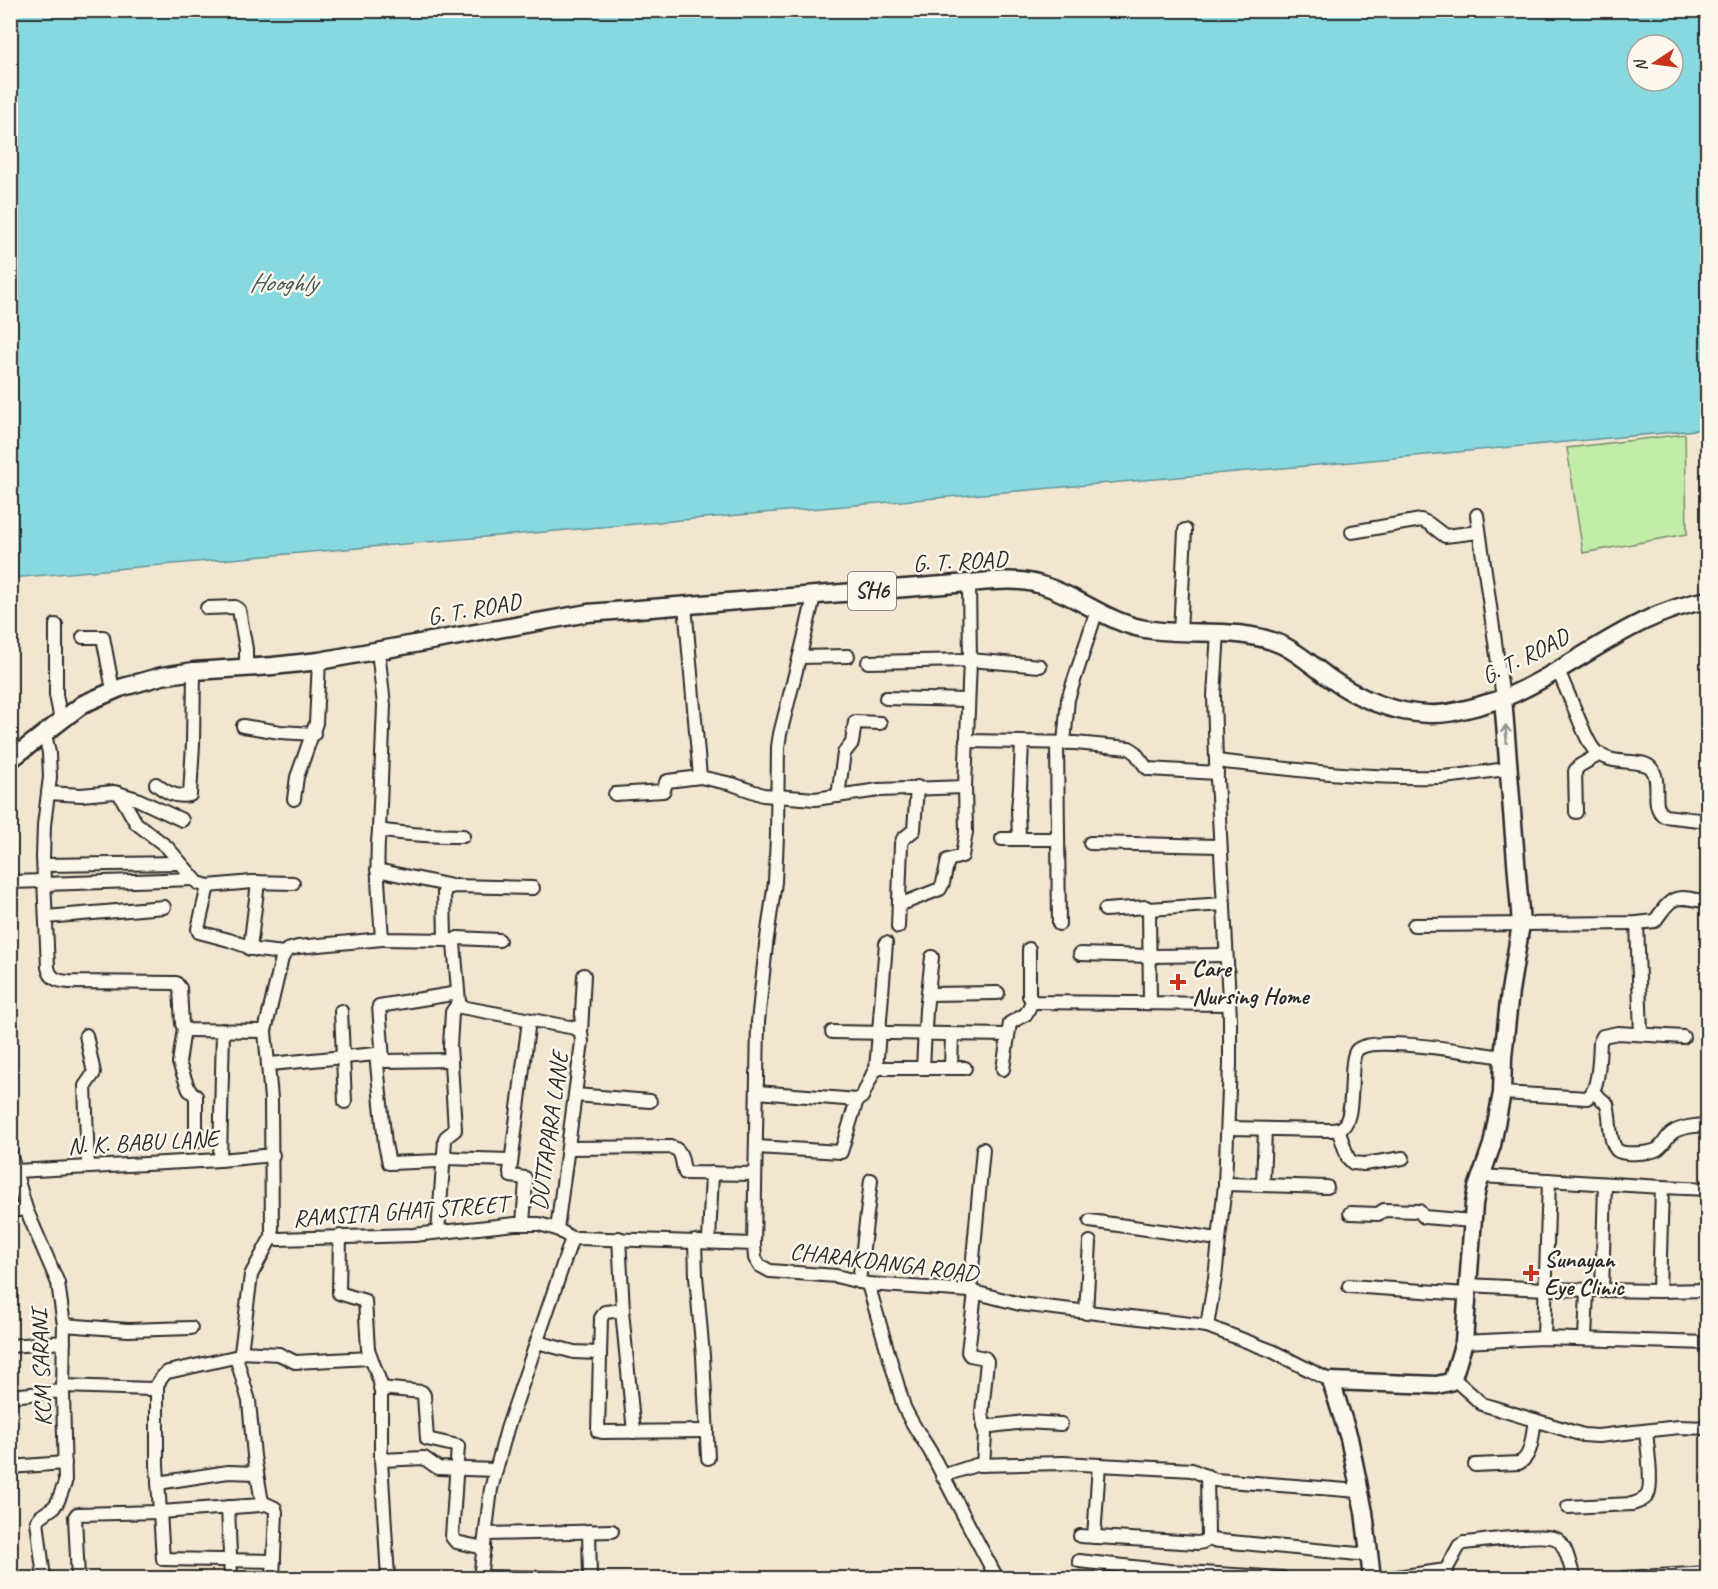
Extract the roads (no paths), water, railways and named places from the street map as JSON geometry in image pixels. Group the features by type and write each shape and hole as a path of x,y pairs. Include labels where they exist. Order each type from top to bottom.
{"main road":[{"name":"G. T. ROAD","path":"10,760 83,704 112,690 162,676 319,660 588,613 969,583 1006,581 1035,583 1057,590 1130,626 1180,633 1218,632 1263,638 1282,645 1359,696 1408,713 1431,714 1449,713 1503,698 1558,670 1649,617 1707,600"},
{"path":"1372,1578 1360,1491 1349,1438 1331,1381 1437,1385 1450,1382 1464,1342 1472,1221 1477,1188 1492,1145 1502,1093 1503,1057 1510,991 1521,924 1503,698"}],"street":[{"path":"1477,515 1503,698"},
{"path":"1352,532 1421,520 1445,536 1479,532"},
{"path":"1180,633 1185,530"},
{"path":"898,905 938,890 943,883 948,860 963,855 966,832 966,741 970,660 969,583"},
{"path":"557,1578 480,1578 491,1489 507,1429 570,1244 573,1239 619,1238 754,1244 758,1022 775,882 778,747 814,596"},
{"path":"685,605 700,777"},
{"path":"207,608 235,607 239,610 246,649 246,668"},
{"path":"1059,924 1060,743 1068,699 1097,610"},
{"path":"56,625 56,695 61,720"},
{"path":"1207,1326 1215,1278 1225,1184 1230,1065 1214,696 1218,632"},
{"path":"83,638 103,637 112,690"},
{"path":"378,650 384,705 380,830 377,848 382,939"},
{"path":"800,657 848,656"},
{"path":"294,799 297,777 316,723 319,660"},
{"path":"868,662 970,660 1040,666"},
{"path":"1558,670 1595,751 1616,761 1645,764 1651,767 1656,780 1659,813 1664,816 1707,820"},
{"path":"156,784 170,794 190,795 194,671"},
{"path":"886,698 968,700"},
{"path":"838,796 844,753 852,742 854,724 857,721 880,723"},
{"path":"243,726 280,732 314,734"},
{"path":"45,734 50,767 44,825 44,882 48,967 51,976 69,982 176,983 180,988 184,1028 179,1064 189,1090 196,1096 196,1142"},
{"path":"966,741 1060,743 1129,748 1149,769 1216,767 1390,777 1443,777 1509,769"},
{"path":"1019,839 1018,808 1022,742"},
{"path":"1576,812 1575,771 1579,766 1600,754"},
{"path":"615,794 663,791 668,781 700,777 732,784 763,795 815,799 879,790 965,787"},
{"path":"898,927 901,844 903,839 914,830 917,787"},
{"path":"48,793 81,795 119,793 182,820"},
{"path":"119,793 136,823 167,847 194,879 202,885 293,883"},
{"path":"380,830 430,836 463,836"},
{"path":"1002,839 1058,839"},
{"path":"1090,843 1220,846"},
{"path":"44,865 180,863"},
{"path":"377,870 452,886 533,888"},
{"path":"10,882 194,879"},
{"path":"250,949 258,882"},
{"path":"208,886 199,932 229,940 250,949 284,953 298,947 382,939 499,940"},
{"path":"438,1232 446,1137 455,1129 450,1060 452,1016 458,998 444,892 452,886"},
{"path":"1414,925 1637,923 1655,921 1669,901 1679,897 1707,902"},
{"path":"1105,910 1224,904"},
{"path":"46,917 164,907"},
{"path":"1149,909 1150,1003"},
{"path":"1637,923 1641,1035"},
{"path":"757,1092 857,1100 862,1097 876,1070 886,943"},
{"path":"1029,949 1029,996 1032,1002"},
{"name":"RAMSITA GHAT STREET","path":"284,953 265,1031 270,1064 273,1155 272,1236 278,1239 414,1235 522,1224 539,1224 557,1229"},
{"path":"1080,954 1226,955"},
{"path":"923,1068 932,957"},
{"path":"581,1032 584,975"},
{"path":"928,994 998,993"},
{"path":"458,998 379,1006 379,1057 388,1163 439,1161 445,1158 511,1160"},
{"name":"DUTTAPARA LANE","path":"458,998 464,1009 575,1028 581,1032 582,1042 557,1229 573,1239"},
{"path":"1032,1002 1229,1004"},
{"path":"1003,1069 1010,1023 1026,1014 1032,1002"},
{"path":"340,1011 345,1102"},
{"path":"522,1224 526,1181 525,1178 510,1175 529,1020"},
{"path":"184,1028 189,1030 265,1031"},
{"path":"220,1160 223,1030"},
{"path":"831,1032 1007,1035"},
{"path":"1502,1093 1587,1098 1595,1088 1600,1042 1603,1036 1618,1033 1683,1037"},
{"path":"951,1068 952,1034"},
{"path":"86,1035 94,1071 85,1086 88,1166"},
{"path":"1228,1128 1338,1130 1346,1124 1348,1116 1354,1053 1363,1046 1417,1045 1503,1057"},
{"path":"270,1064 379,1057 450,1060"},
{"path":"876,1070 882,1068 965,1068"},
{"path":"1593,1092 1608,1104 1612,1138 1619,1152 1628,1154 1654,1151 1663,1145 1671,1133 1707,1125"},
{"path":"575,1095 650,1101"},
{"path":"756,1147 841,1152 857,1100"},
{"path":"1263,1185 1265,1129"},
{"path":"1338,1130 1348,1158 1353,1163 1364,1164 1403,1158"},
{"path":"568,1148 675,1148 680,1154 685,1173 755,1174"},
{"path":"983,1149 968,1352 970,1355 986,1358 987,1361 982,1412 985,1437 983,1465"},
{"name":"N. K. BABU LANE","path":"12,1162 88,1166 220,1160 273,1155"},
{"name":"KCM SARANI","path":"12,1162 26,1209 58,1283 64,1325 65,1484 54,1507 40,1516 37,1521 44,1578"},
{"path":"709,1241 712,1173"},
{"path":"1481,1176 1707,1188"},
{"path":"871,1180 864,1283 904,1407 997,1578"},
{"path":"1544,1338 1549,1180"},
{"path":"1225,1184 1327,1187"},
{"path":"1602,1291 1605,1184"},
{"path":"1659,1291 1662,1187"},
{"path":"10,1211 26,1209"},
{"path":"1350,1213 1378,1214 1384,1210 1419,1211 1424,1217 1472,1221"},
{"path":"1090,1221 1218,1239"},
{"path":"262,1502 249,1401 239,1355 251,1275 272,1236"},
{"path":"340,1236 339,1292 366,1301 368,1349 379,1380 388,1578"},
{"path":"619,1238 622,1311 634,1432"},
{"path":"695,1241 708,1458"},
{"path":"1086,1313 1090,1242"},
{"name":"CHARAKDANGA ROAD","path":"754,1244 755,1258 759,1265 770,1270 836,1276 864,1283 973,1292 1020,1304 1207,1326 1272,1351 1331,1381"},
{"path":"1349,1286 1602,1291 1707,1290"},
{"path":"1586,1339 1587,1290"},
{"path":"622,1311 605,1312 601,1316 598,1431 707,1431"},
{"path":"64,1325 128,1330 191,1328"},
{"path":"1464,1342 1544,1338 1707,1343"},
{"path":"10,1346 64,1342"},
{"path":"537,1342 574,1352 599,1353"},
{"path":"274,1561 164,1560 158,1483 157,1386 163,1375 168,1372 239,1355 279,1354 295,1362 370,1358"},
{"path":"1453,1378 1482,1404 1583,1435 1598,1436 1679,1427 1707,1428"},
{"path":"10,1396 63,1388 147,1389 157,1386"},
{"path":"380,1388 424,1393 426,1438 428,1441 458,1446 452,1537 456,1542 484,1548"},
{"path":"1475,1465 1519,1463 1525,1460 1528,1455 1534,1420"},
{"path":"983,1427 1025,1422 1062,1424"},
{"path":"1568,1507 1632,1504 1640,1502 1647,1496 1649,1485 1646,1431"},
{"path":"381,1460 424,1458 438,1468 496,1470"},
{"path":"10,1467 65,1463"},
{"path":"942,1476 973,1466 1062,1463 1191,1470 1215,1480 1360,1491"},
{"path":"1094,1537 1099,1465"},
{"path":"158,1483 228,1472 257,1473"},
{"path":"1207,1476 1208,1538"},
{"path":"78,1578 75,1514 160,1512 259,1505 262,1502"},
{"path":"262,1502 275,1508 276,1512 273,1578"},
{"path":"228,1507 231,1578"},
{"path":"589,1531 590,1578"},
{"path":"486,1534 612,1531"},
{"path":"1080,1536 1198,1543 1208,1538"},
{"path":"1390,1578 1446,1570 1464,1543 1539,1536 1559,1540 1575,1578"},
{"path":"1208,1538 1369,1555"},
{"path":"1079,1561 1169,1571 1283,1578"},
{"path":"1624,1578 1707,1573"}],"water":[{"name":"Hooghly","path":"11,10 1707,11 1707,429 1318,465 11,578"}],"place":[{"name":"Care Nursing Home","path":"1178,982"},
{"name":"Sunayan Eye Clinic","path":"1531,1273"}]}
